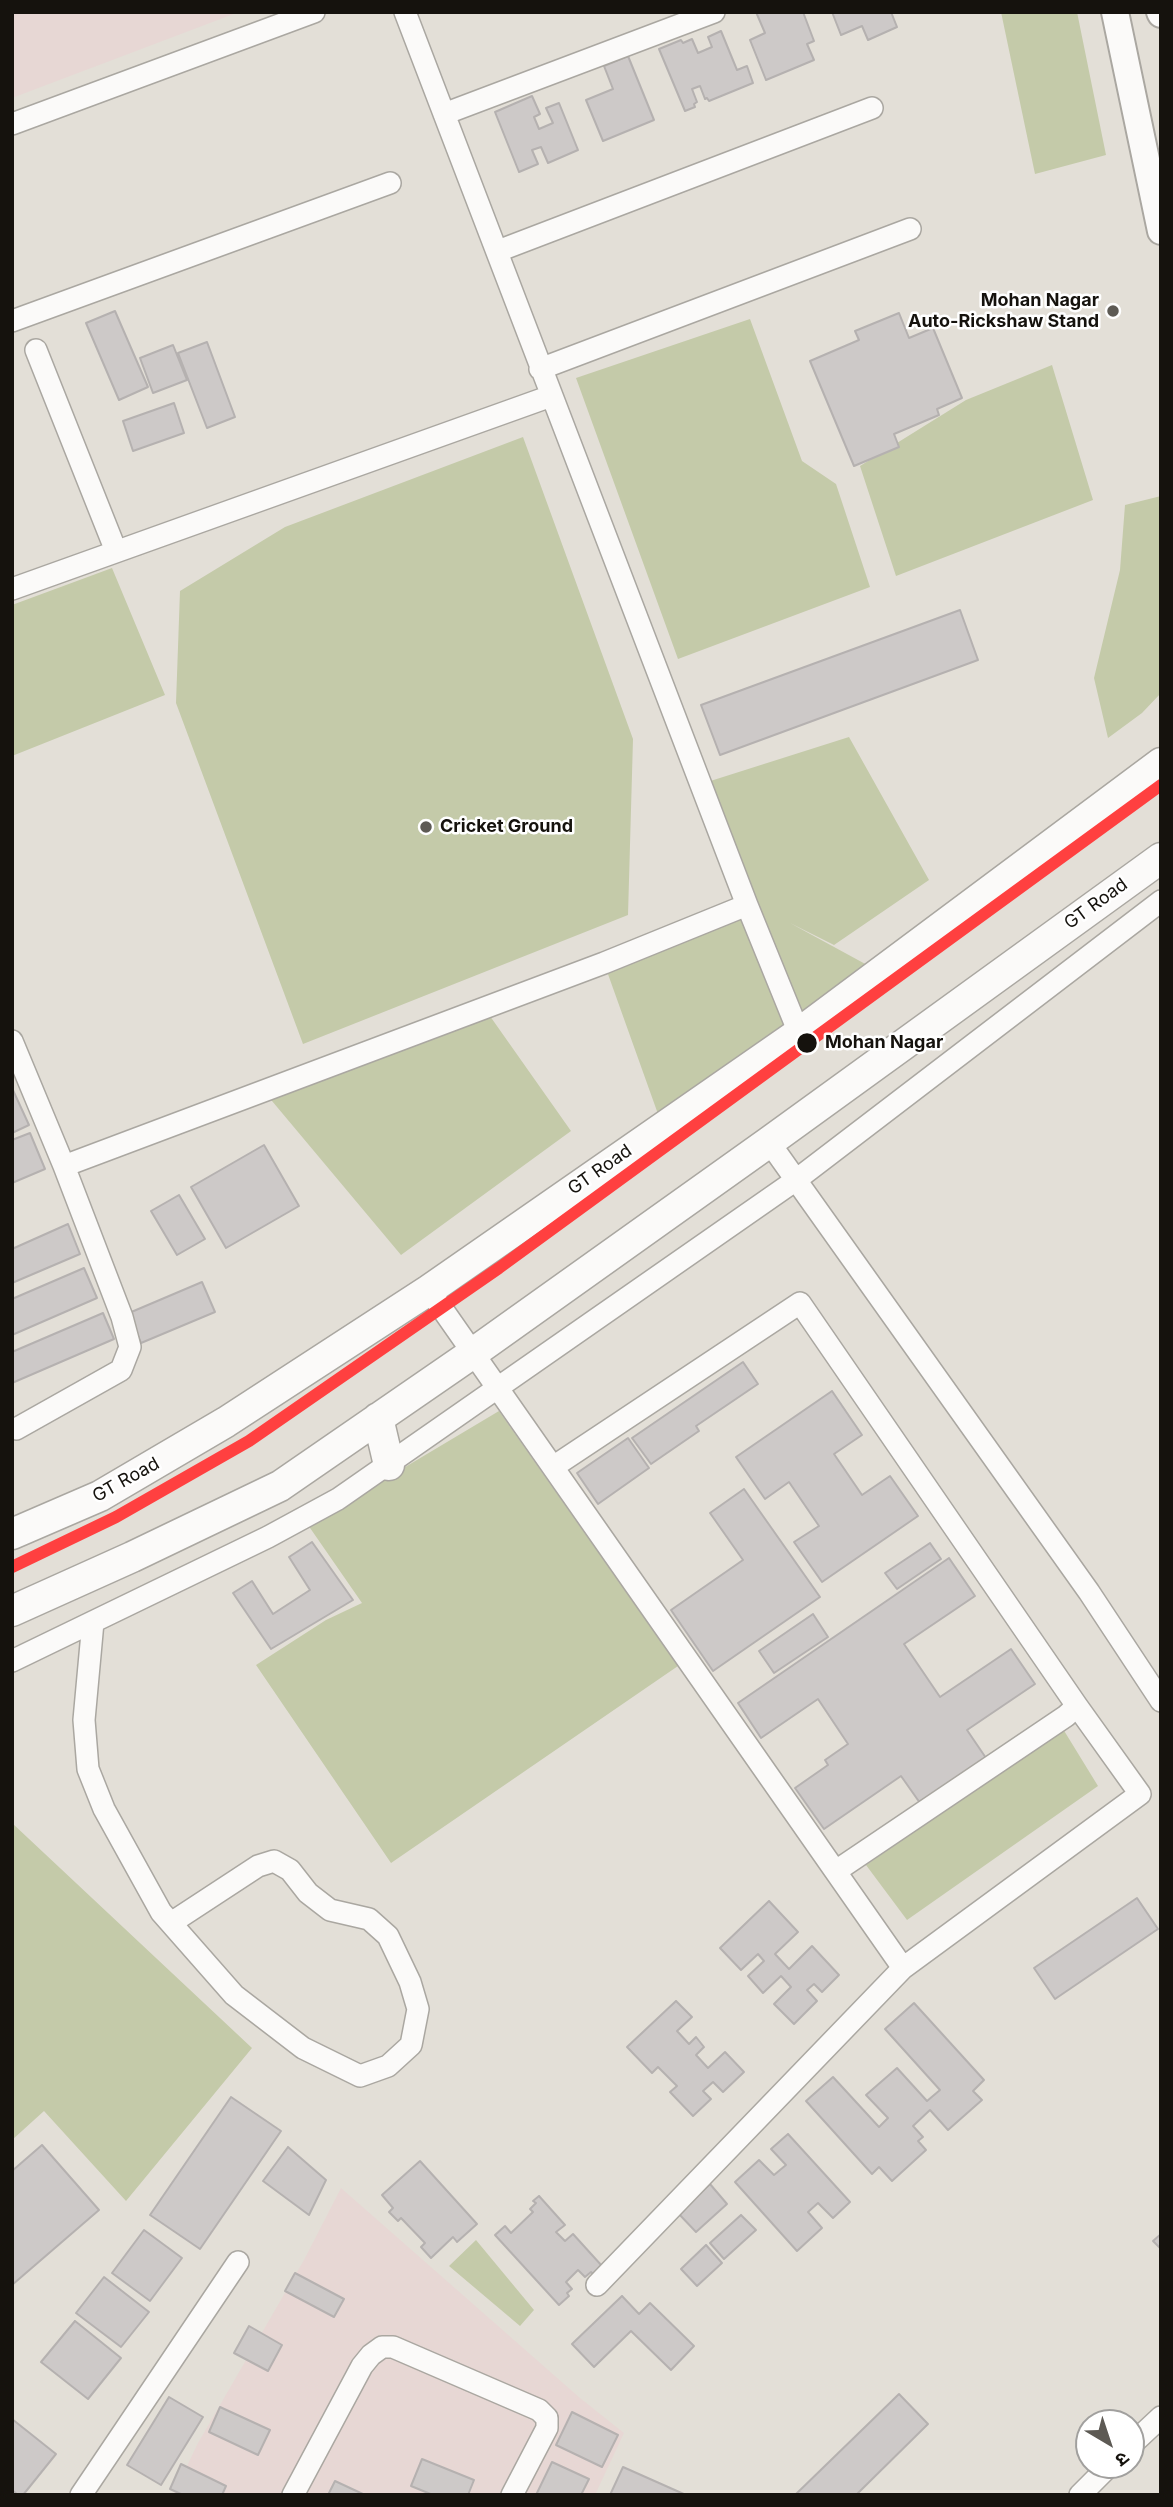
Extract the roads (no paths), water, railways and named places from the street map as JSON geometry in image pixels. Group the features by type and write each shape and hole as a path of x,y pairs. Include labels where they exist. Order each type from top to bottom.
{"highway":[{"name":"GT Road","path":"12,1534 100,1496 226,1422 429,1290 799,1034 1161,763"},
{"name":"GT Road","path":"12,1611 280,1486 473,1353 1161,858"},
{"path":"378,1418 389,1465"}],"main road":[{"path":"1115,12 1161,231"}],"street":[{"path":"12,124 314,12"},
{"path":"405,12 498,251 540,369 799,1034"},
{"path":"444,114 714,12"},
{"path":"498,251 872,108"},
{"path":"12,321 390,183"},
{"path":"540,369 910,229"},
{"path":"36,350 116,551"},
{"path":"12,589 551,396"},
{"path":"12,1661 268,1537 338,1499 796,1180 1161,901"},
{"path":"64,1166 604,963 747,905"},
{"path":"1067,926 1089,956"},
{"path":"12,1041 64,1166 122,1317 130,1347 121,1370 16,1429"},
{"path":"769,1142 1089,1592 1161,1701"},
{"path":"429,1290 903,1968"},
{"path":"553,1467 800,1303 1140,1794 903,1968 597,2285"},
{"path":"93,1622 84,1720 88,1769 104,1809 161,1912 234,1995 303,2048 360,2076 388,2066 411,2045 418,2009 410,1982 388,1936 369,1919 330,1910 309,1893 290,1870 274,1861 258,1866 171,1923"},
{"path":"836,1871 1077,1706"},
{"path":"81,2495 238,2262"},
{"path":"293,2495 362,2366 370,2355 382,2347 393,2347 539,2410 547,2418 547,2428 512,2495"},
{"path":"1145,2432 1161,2417"},
{"path":"1080,2495 1096,2479"}],"place":[{"name":"Mohan Nagar Auto-Rickshaw Stand","path":"1113,311"},
{"name":"Cricket Ground","path":"426,827"},
{"name":"Mohan Nagar","path":"807,1043"}]}
